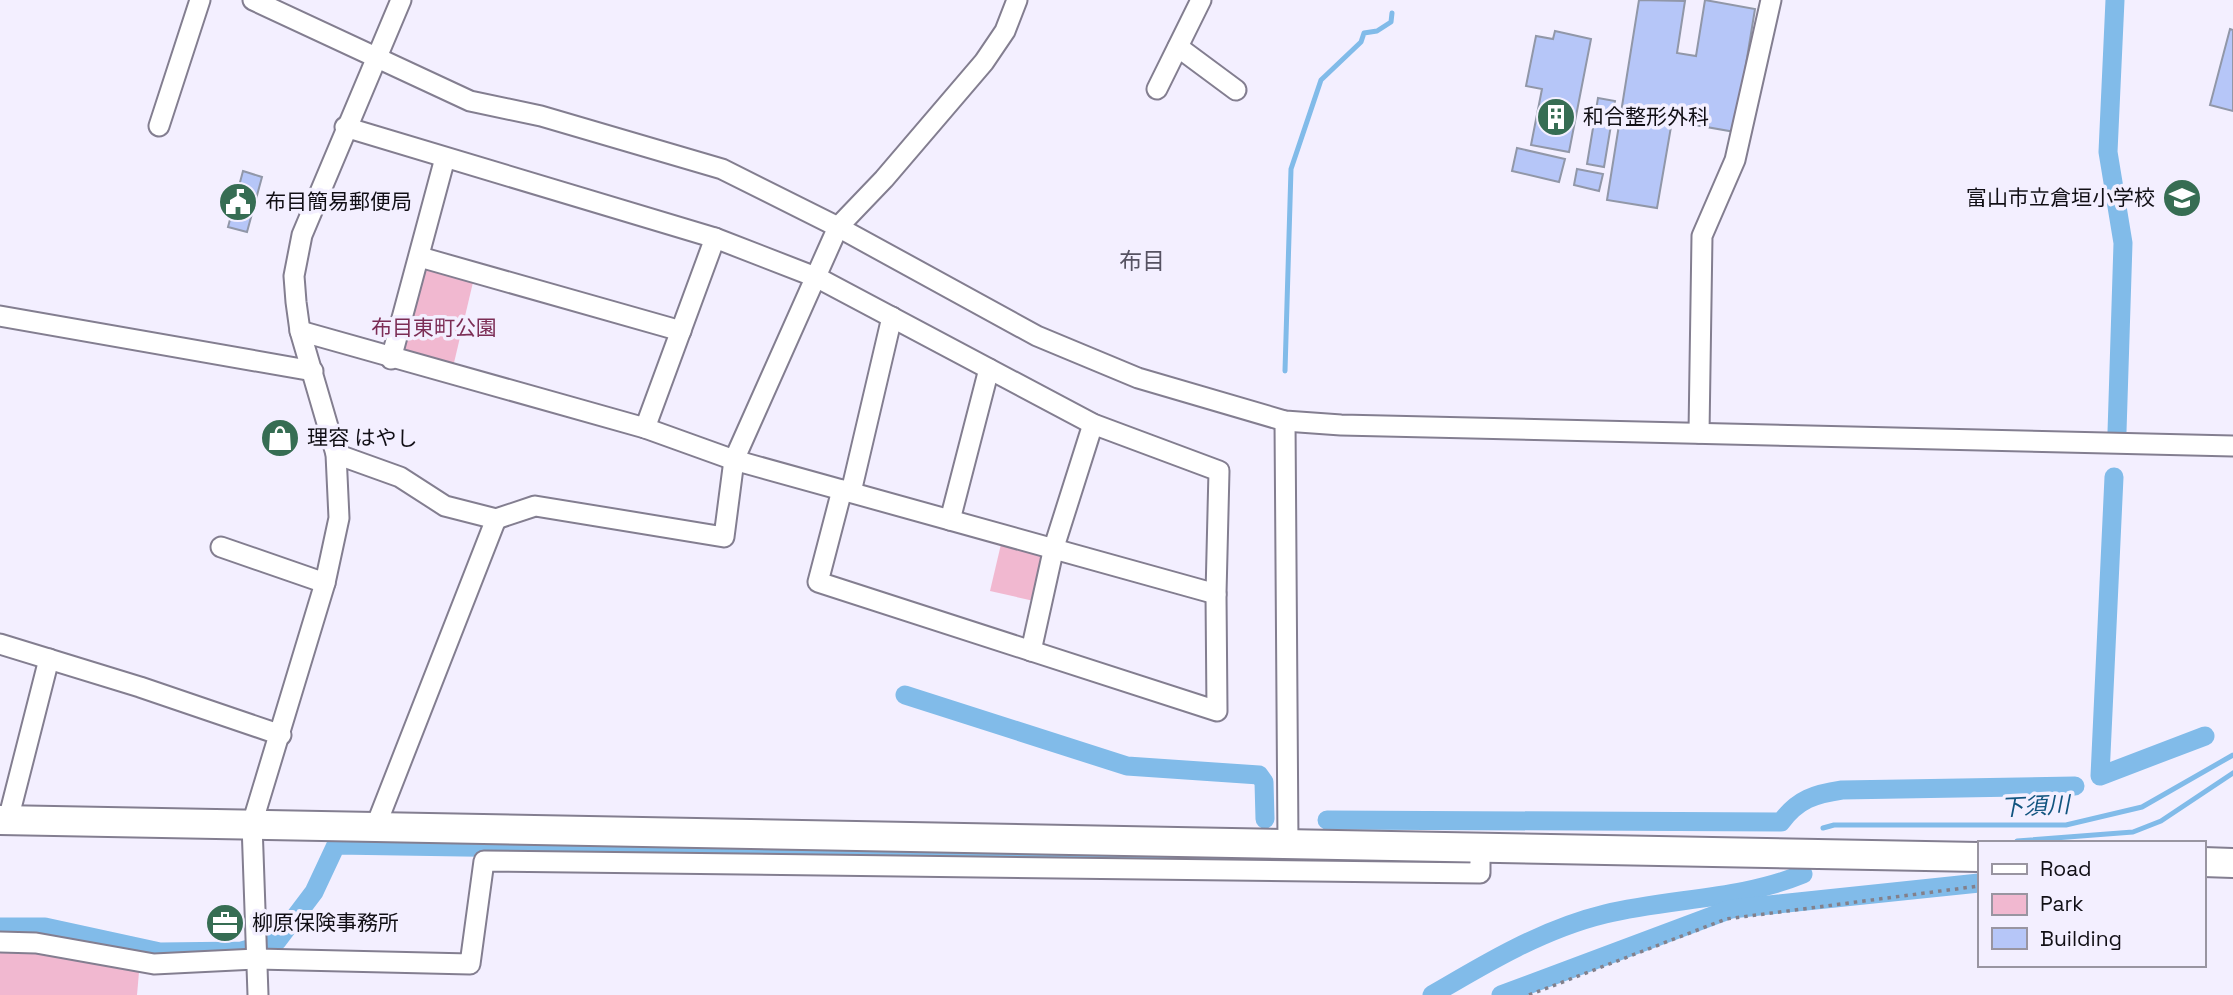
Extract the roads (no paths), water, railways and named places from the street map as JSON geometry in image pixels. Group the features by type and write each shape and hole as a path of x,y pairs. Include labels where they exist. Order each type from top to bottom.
{"street":[{"path":"159,126 200,0"},
{"path":"253,0 470,101 541,116 722,169 838,228 1037,337 1138,378 1285,421 1341,425 2233,446"},
{"path":"258,995 252,824 325,583 339,518 336,454 300,331 294,276 302,235 345,127 401,0"},
{"path":"336,454 400,477 445,506 496,519 535,506 724,537 734,460 818,278 838,228 884,179 984,62 1005,31 1017,0"},
{"path":"1157,89 1201,0"},
{"path":"1699,433 1702,236 1735,160 1771,0"},
{"path":"1178,47 1236,90"},
{"path":"345,127 715,238 818,278 892,317 1093,424 1219,471 1217,711 818,582 846,491 892,317"},
{"path":"391,359 445,158"},
{"path":"645,428 715,238"},
{"path":"420,257 681,331"},
{"path":"0,316 313,371"},
{"path":"300,331 391,359 645,428 734,460 1216,594"},
{"path":"950,520 989,369"},
{"path":"1285,421 1288,844"},
{"path":"1031,651 1054,547 1093,424"},
{"path":"374,828 496,519"},
{"path":"221,547 325,583"},
{"path":"0,644 281,735"},
{"path":"49,659 4,820 1978,857"},
{"path":"0,942 36,943 154,964 257,960 470,964 484,861 1480,873 1480,847"},
{"path":"2205,862 2233,863"}],"waterway":[{"path":"2115,0 2108,152 2123,243 2117,432"},
{"path":"1285,371 1291,169 1321,80 1361,42 1364,33 1377,31 1391,22 1392,13"},
{"path":"2114,477 2100,776 2205,736"},
{"path":"905,695 1127,766 1259,775 1264,782 1265,819"},
{"name":"下須川","path":"1823,828 1834,825 2066,825 2142,807 2233,755"},
{"path":"2017,841 2133,832 2161,821 2233,773"},
{"path":"1327,820 1781,822 1794,808 1808,799 1842,790 2075,786"},
{"path":"0,927 45,927 160,952 242,951 277,941 314,892 336,845 1461,863"},
{"path":"1432,995 1516,948 1582,920 1630,909 1755,889 1803,874"},
{"path":"1501,995 1731,909 1978,883"}],"place":[{"name":"和合整形外科","path":"1556,117"},
{"name":"富山市立倉垣小学校","path":"2182,198"},
{"name":"布目簡易郵便局","path":"238,202"},
{"name":"理容 はやし","path":"280,438"},
{"name":"柳原保険事務所","path":"225,923"}],"district":[{"name":"布目","path":"1142,261"}],"park label":[{"name":"布目東町公園","path":"434,328"}]}
